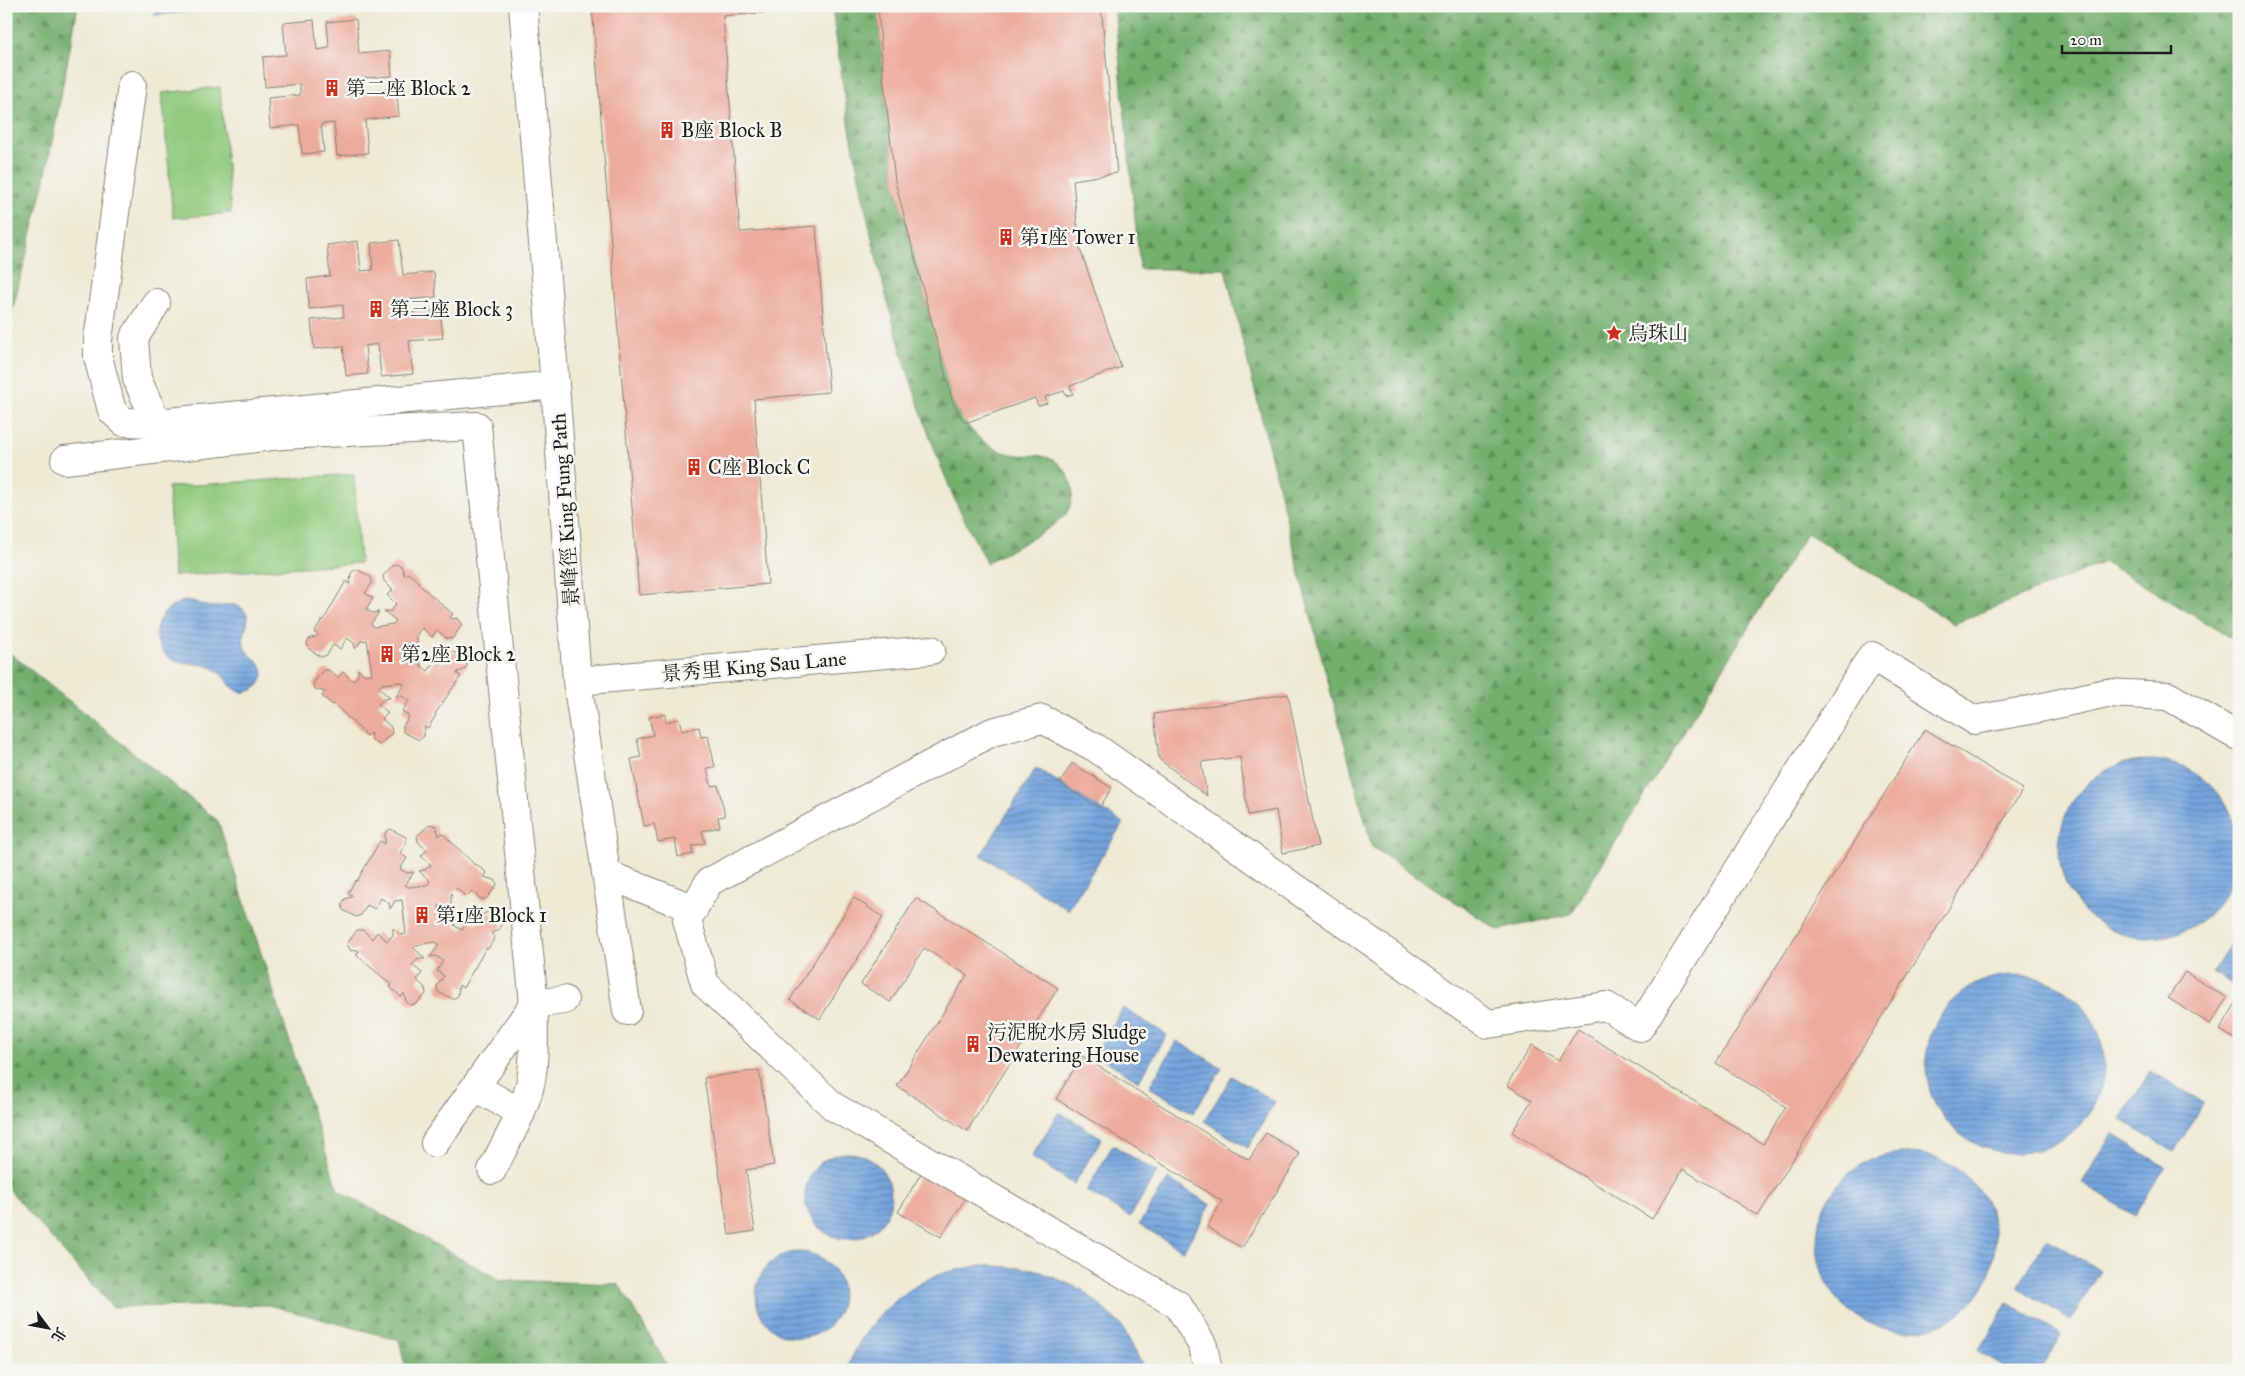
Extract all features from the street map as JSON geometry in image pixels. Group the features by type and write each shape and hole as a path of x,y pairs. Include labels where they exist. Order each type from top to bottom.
{"street":[{"name":"景峰徑 King Fung Path","path":"523,6 555,385 577,681 627,1012"},
{"path":"132,86 98,340 98,357 112,411 124,422 157,423 555,385"},
{"path":"156,303 134,338 137,379 157,423"},
{"path":"65,460 282,434 477,426 534,1004 532,1071 529,1088 520,1113 492,1170"},
{"name":"景秀里 King Sau Lane","path":"577,681 931,650"},
{"path":"1208,1370 1203,1346 1178,1305 834,1107 705,984 687,920 709,882 992,732 1042,719 1096,748 1488,1024 1606,1006 1640,1027 1872,656 1974,720 2106,693 2168,696 2239,737"},
{"path":"606,874 694,909"},
{"path":"435,1143 534,1004 564,1000"},
{"path":"476,1087 520,1113"}],"green space":[{"path":"6,6 78,6 44,184 6,336"},
{"path":"832,6 878,6 883,74 895,181 952,399 957,409 970,428 987,444 1007,453 1042,456 1053,460 1063,468 1071,483 1071,504 1059,521 1040,534 986,563 954,498 931,439 910,379 892,318 862,194"},
{"path":"1114,6 2239,6 2239,643 2105,562 1954,624 1807,533 1571,914 1498,930 1372,847 1305,595 1225,269 1140,269"},
{"path":"220,87 231,213 173,218 162,93"},
{"path":"354,474 360,563 174,576 168,487"},
{"path":"6,650 218,821 338,1190 500,1280 619,1284 670,1370 406,1370 399,1340 268,1305 112,1307 6,1186"}],"water":[{"path":"154,6 204,6 204,10 155,15"},
{"path":"189,600 211,607 233,605 245,611 248,620 243,640 246,650 262,668 262,679 259,685 245,692 238,691 219,672 210,667 175,661 164,653 156,635 160,619 171,607"},
{"path":"2139,760 2157,760 2182,767 2197,775 2211,786 2222,800 2230,815 2237,840 2237,858 2230,883 2222,898 2211,912 2197,923 2174,934 2157,938 2139,938 2122,934 2106,927 2092,918 2079,905 2063,875 2059,858 2059,840 2063,823 2070,807 2079,793 2092,780 2122,764"},
{"path":"1036,768 1123,823 1068,910 981,855"},
{"path":"2239,930 2239,988 2213,972"},
{"path":"2006,975 2024,975 2057,985 2078,1001 2094,1022 2100,1038 2104,1064 2100,1090 2094,1106 2078,1127 2057,1143 2041,1149 2024,1153 2006,1153 1973,1143 1946,1120 1936,1106 1930,1090 1926,1073 1926,1055 1936,1022 1959,995 1973,985 1989,979"},
{"path":"1123,1008 1167,1035 1139,1081 1095,1054"},
{"path":"1177,1041 1222,1068 1193,1113 1149,1087"},
{"path":"2151,1071 2204,1103 2174,1152 2121,1119"},
{"path":"1232,1076 1275,1102 1248,1148 1204,1121"},
{"path":"1059,1112 1102,1138 1074,1184 1031,1157"},
{"path":"2112,1134 2165,1167 2135,1216 2082,1183"},
{"path":"1113,1145 1157,1172 1130,1217 1086,1191"},
{"path":"848,1153 864,1156 872,1160 884,1172 888,1180 891,1196 888,1212 884,1220 872,1232 864,1236 848,1239 832,1236 824,1232 812,1220 808,1212 805,1196 808,1180 812,1172 824,1160 832,1156"},
{"path":"1897,1153 1915,1153 1940,1160 1955,1168 1969,1179 1980,1193 1988,1208 1995,1233 1995,1251 1988,1276 1980,1291 1969,1305 1955,1316 1932,1327 1915,1331 1897,1331 1880,1327 1864,1320 1850,1311 1837,1298 1821,1268 1817,1251 1817,1233 1821,1216 1828,1200 1837,1186 1850,1173 1880,1157"},
{"path":"1168,1179 1211,1205 1183,1251 1139,1224"},
{"path":"2047,1239 2101,1271 2071,1320 2017,1287"},
{"path":"799,1252 815,1255 823,1259 835,1271 839,1279 842,1295 839,1311 835,1319 823,1331 815,1335 799,1338 783,1335 775,1331 763,1319 759,1311 756,1295 759,1279 763,1271 775,1259 783,1255"},
{"path":"981,1265 1034,1269 1083,1290 1122,1326 1145,1370 847,1370 853,1355 869,1329 902,1296 934,1276"},
{"path":"2008,1302 2062,1335 2040,1370 2009,1370 1978,1351"},
{"path":"1771,1363 1795,1366 1805,1370 1742,1370"}],"building":[{"path":"592,6 799,6 799,10 723,16 740,232 816,226 829,392 754,399 768,584 639,595"},
{"path":"878,6 1101,6 1117,173 1073,180 1079,246 1121,367 1070,386 1073,394 1066,396 1064,391 1045,397 1047,403 1038,406 1035,398 965,423 962,419 952,400 895,181 883,74"},
{"name":"第二座 Block 2","path":"356,19 359,54 390,51 392,76 363,78 364,92 396,88 399,116 365,120 368,153 337,156 334,123 321,124 324,152 302,154 299,125 270,128 268,98 300,95 300,84 265,87 263,57 286,55 283,23 314,20 317,50 329,48 327,22"},
{"name":"第三座 Block 3","path":"399,240 403,275 434,272 436,297 407,300 409,313 440,310 443,338 409,341 413,374 381,377 378,344 365,346 368,374 346,376 343,346 314,349 311,320 344,317 343,305 309,309 307,279 330,276 327,245 358,241 361,271 373,270 371,243"},
{"name":"第2座 Block 2","path":"396,564 401,566 405,576 408,573 453,614 450,617 451,619 457,618 462,625 452,639 446,638 437,630 432,637 422,628 417,634 417,644 405,645 406,659 418,657 421,666 428,671 435,660 441,664 448,653 454,652 466,660 467,666 464,670 458,672 457,674 461,676 435,714 428,728 425,726 424,736 419,740 403,732 403,726 409,716 402,711 409,701 402,696 396,697 404,684 400,682 382,684 379,688 390,698 384,699 378,704 388,713 382,719 391,727 392,733 379,745 372,740 370,733 367,736 334,704 322,696 325,692 315,689 313,684 323,670 329,670 338,678 343,672 353,681 358,675 358,669 365,675 372,674 367,640 361,641 355,649 354,643 347,638 340,649 333,645 327,655 321,657 309,649 307,643 310,638 318,635 314,632 323,621 346,581 350,584 351,573 356,569 371,577 372,583 365,593 373,598 366,609 372,613 379,612 371,624 374,627 393,624 396,621 384,611 391,611 396,604 387,595 393,590 384,581 383,576"},
{"path":"1288,694 1318,846 1283,853 1276,810 1248,815 1240,757 1201,762 1207,796 1159,759 1154,714"},
{"path":"665,714 666,722 679,719 682,731 699,727 701,737 708,736 715,767 707,768 711,786 718,785 725,816 718,817 720,827 702,831 705,843 692,846 693,854 678,857 675,839 658,842 654,824 644,826 631,759 641,757 637,739 653,735 649,717"},
{"path":"1925,729 2023,789 1758,1216 1683,1169 1652,1219 1512,1132 1532,1100 1507,1085 1532,1045 1558,1061 1578,1029 1763,1144 1786,1107 1716,1063"},
{"path":"1072,763 1112,788 1099,808 1060,783"},
{"name":"第1座 Block 1","path":"430,824 436,826 439,836 442,833 475,865 487,873 484,877 495,880 497,885 486,899 481,899 472,891 466,897 457,888 451,894 451,904 439,906 441,918 453,917 455,926 462,930 469,920 476,924 483,914 488,912 500,920 502,925 498,931 491,934 495,937 488,949 486,948 463,988 459,985 458,996 453,999 438,992 437,986 444,976 437,971 443,961 436,956 430,957 439,945 435,942 416,945 414,948 425,959 418,959 412,965 422,973 417,980 425,988 426,994 416,1004 410,1005 406,1001 404,993 401,997 390,987 392,985 356,955 359,952 358,950 351,951 347,944 357,930 363,930 372,939 377,932 387,941 393,935 393,928 400,935 406,934 402,900 395,901 390,909 389,903 381,898 375,909 367,905 361,915 356,917 343,910 342,904 345,899 351,897 352,895 348,893 380,841 385,844 385,833 390,829 406,837 406,843 400,853 407,858 400,869 407,873 414,872 405,885 409,887 427,885 430,881 419,871 425,870 431,865 421,856 427,850 418,842 417,836"},
{"path":"854,898 883,917 820,1019 790,1000"},
{"name":"污泥脫水房 Sludge Dewatering House","path":"916,898 1058,988 967,1131 897,1086 967,975 924,948 890,1002 861,984"},
{"path":"2185,972 2227,998 2210,1024 2168,998"},
{"path":"2236,1003 2239,1005 2239,1042 2220,1030"},
{"path":"1082,1056 1249,1160 1266,1133 1300,1154 1242,1248 1207,1227 1222,1201 1056,1099"},
{"path":"759,1070 774,1165 746,1170 755,1231 729,1235 704,1078"},
{"path":"926,1165 970,1191 941,1237 898,1212"}],"place":[{"name":"第二座 Block 2","path":"332,88"},
{"name":"B座 Block B","path":"667,130"},
{"name":"第1座 Tower 1","path":"1006,237"},
{"name":"第三座 Block 3","path":"376,309"},
{"name":"烏珠山","path":"1614,333"},
{"name":"C座 Block C","path":"694,467"},
{"name":"第2座 Block 2","path":"387,654"},
{"name":"第1座 Block 1","path":"422,915"},
{"name":"污泥脫水房 Sludge Dewatering House","path":"973,1044"}]}
